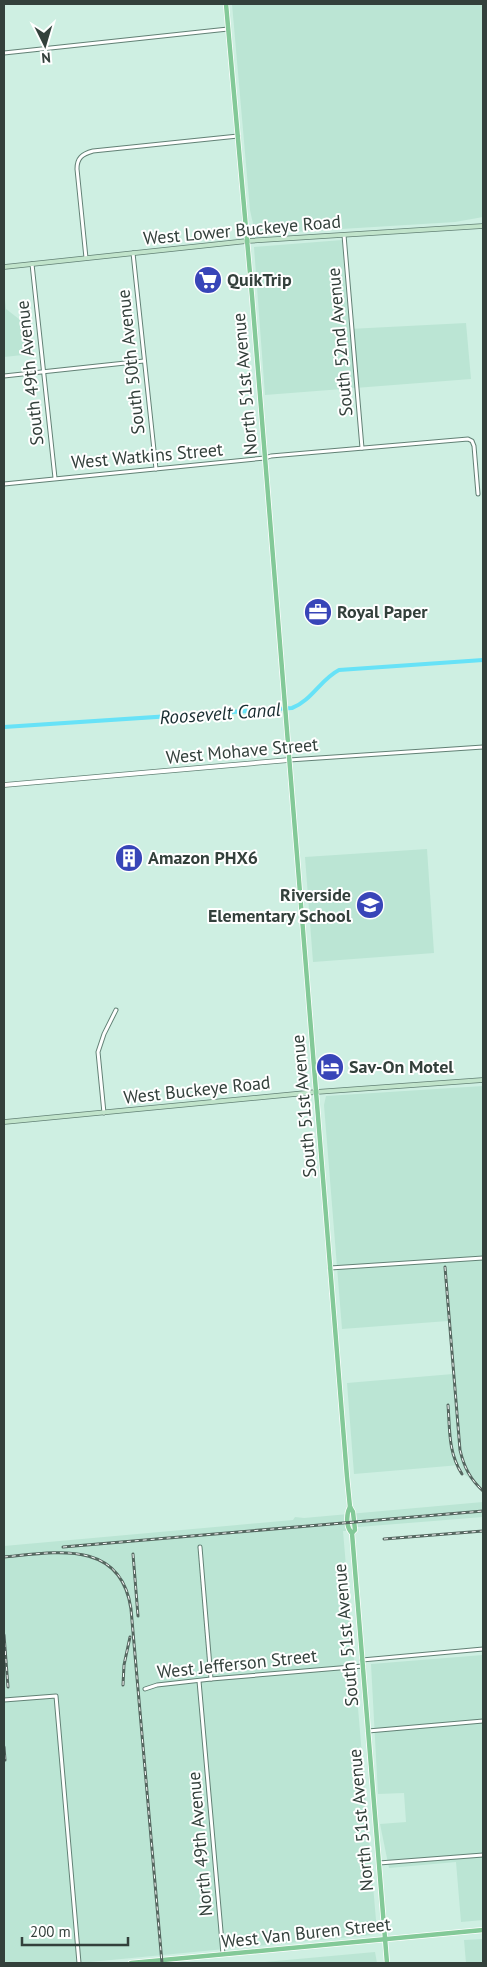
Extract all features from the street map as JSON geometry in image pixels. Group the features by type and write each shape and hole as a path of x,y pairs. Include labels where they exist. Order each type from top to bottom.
{"main road":[{"name":"North 51st Avenue","path":"226,4 284,703"},
{"name":"West Lower Buckeye Road","path":"4,267 247,241 483,226"},
{"name":"South 51st Avenue","path":"284,703 350,1507 353,1512 355,1530 352,1533 368,1733"},
{"name":"West Buckeye Road","path":"4,1122 316,1092 483,1080"},
{"name":"North 51st Avenue","path":"368,1733 387,1963"},
{"name":"West Van Buren Street","path":"131,1963 483,1930"}],"street":[{"path":"4,53 228,29"},
{"path":"86,258 77,169 80,157 85,153 93,151 238,136"},
{"name":"South 52nd Avenue","path":"344,234 362,448"},
{"name":"South 50th Avenue","path":"133,253 156,469"},
{"name":"South 49th Avenue","path":"32,264 55,478"},
{"path":"4,376 144,361"},
{"name":"West Watkins Street","path":"4,484 271,456 468,439 472,441 478,494"},
{"name":"West Mohave Street","path":"4,785 290,760 483,747"},
{"path":"104,1113 98,1052 104,1034 116,1010"},
{"path":"330,1268 483,1258"},
{"path":"200,1547 212,1679"},
{"path":"362,1660 483,1649"},
{"name":"West Jefferson Street","path":"145,1688 212,1679 362,1666"},
{"name":"North 49th Avenue","path":"199,1681 223,1955"},
{"path":"4,1700 56,1696 79,1963"},
{"path":"368,1733 483,1721"},
{"path":"379,1863 483,1855"}],"shaded area":[{"path":"232,4 483,4 483,217 455,222 255,233 250,210"},
{"path":"342,240 349,329 466,323 471,379 265,395 254,247"},
{"path":"4,290 6,309 28,326 32,354 4,357"},
{"name":"Riverside Elementary School","path":"427,849 434,953 313,962 305,857"},
{"path":"483,1086 483,1488 464,1474 460,1465 354,1474 347,1383 453,1374 448,1321 342,1329 324,1105 326,1096"},
{"path":"483,1502 483,1517 346,1528 346,1531 343,1531 377,1932 372,1935 80,1963 4,1963 4,1546 293,1520 295,1517 304,1518"},
{"path":"483,1655 483,1920 461,1922 456,1862 389,1868 380,1824 406,1822 404,1793 378,1794 371,1664"},
{"path":"483,1939 483,1963 466,1963 464,1940"},
{"path":"375,1952 377,1963 254,1963"}],"waterway":[{"name":"Roosevelt Canal","path":"4,727 292,708 299,705 339,670 483,660"}],"railway":[{"path":"445,1267 460,1450 468,1472 483,1491"},
{"path":"448,1405 452,1449 457,1466 462,1474"},
{"path":"63,1547 483,1511"},
{"path":"384,1539 483,1531"},
{"path":"4,1557 44,1553 83,1555 100,1560 114,1571 125,1586 131,1609 162,1963"},
{"path":"133,1554 138,1616"},
{"path":"4,1635 8,1687"},
{"path":"123,1685 124,1665 130,1637"},
{"path":"4,1747 5,1760"}],"place":[{"name":"QuikTrip","path":"208,280"},
{"name":"Royal Paper","path":"318,612"},
{"name":"Amazon PHX6","path":"129,858"},
{"name":"Riverside Elementary School","path":"370,905"},
{"name":"Sav-On Motel","path":"330,1067"}]}
